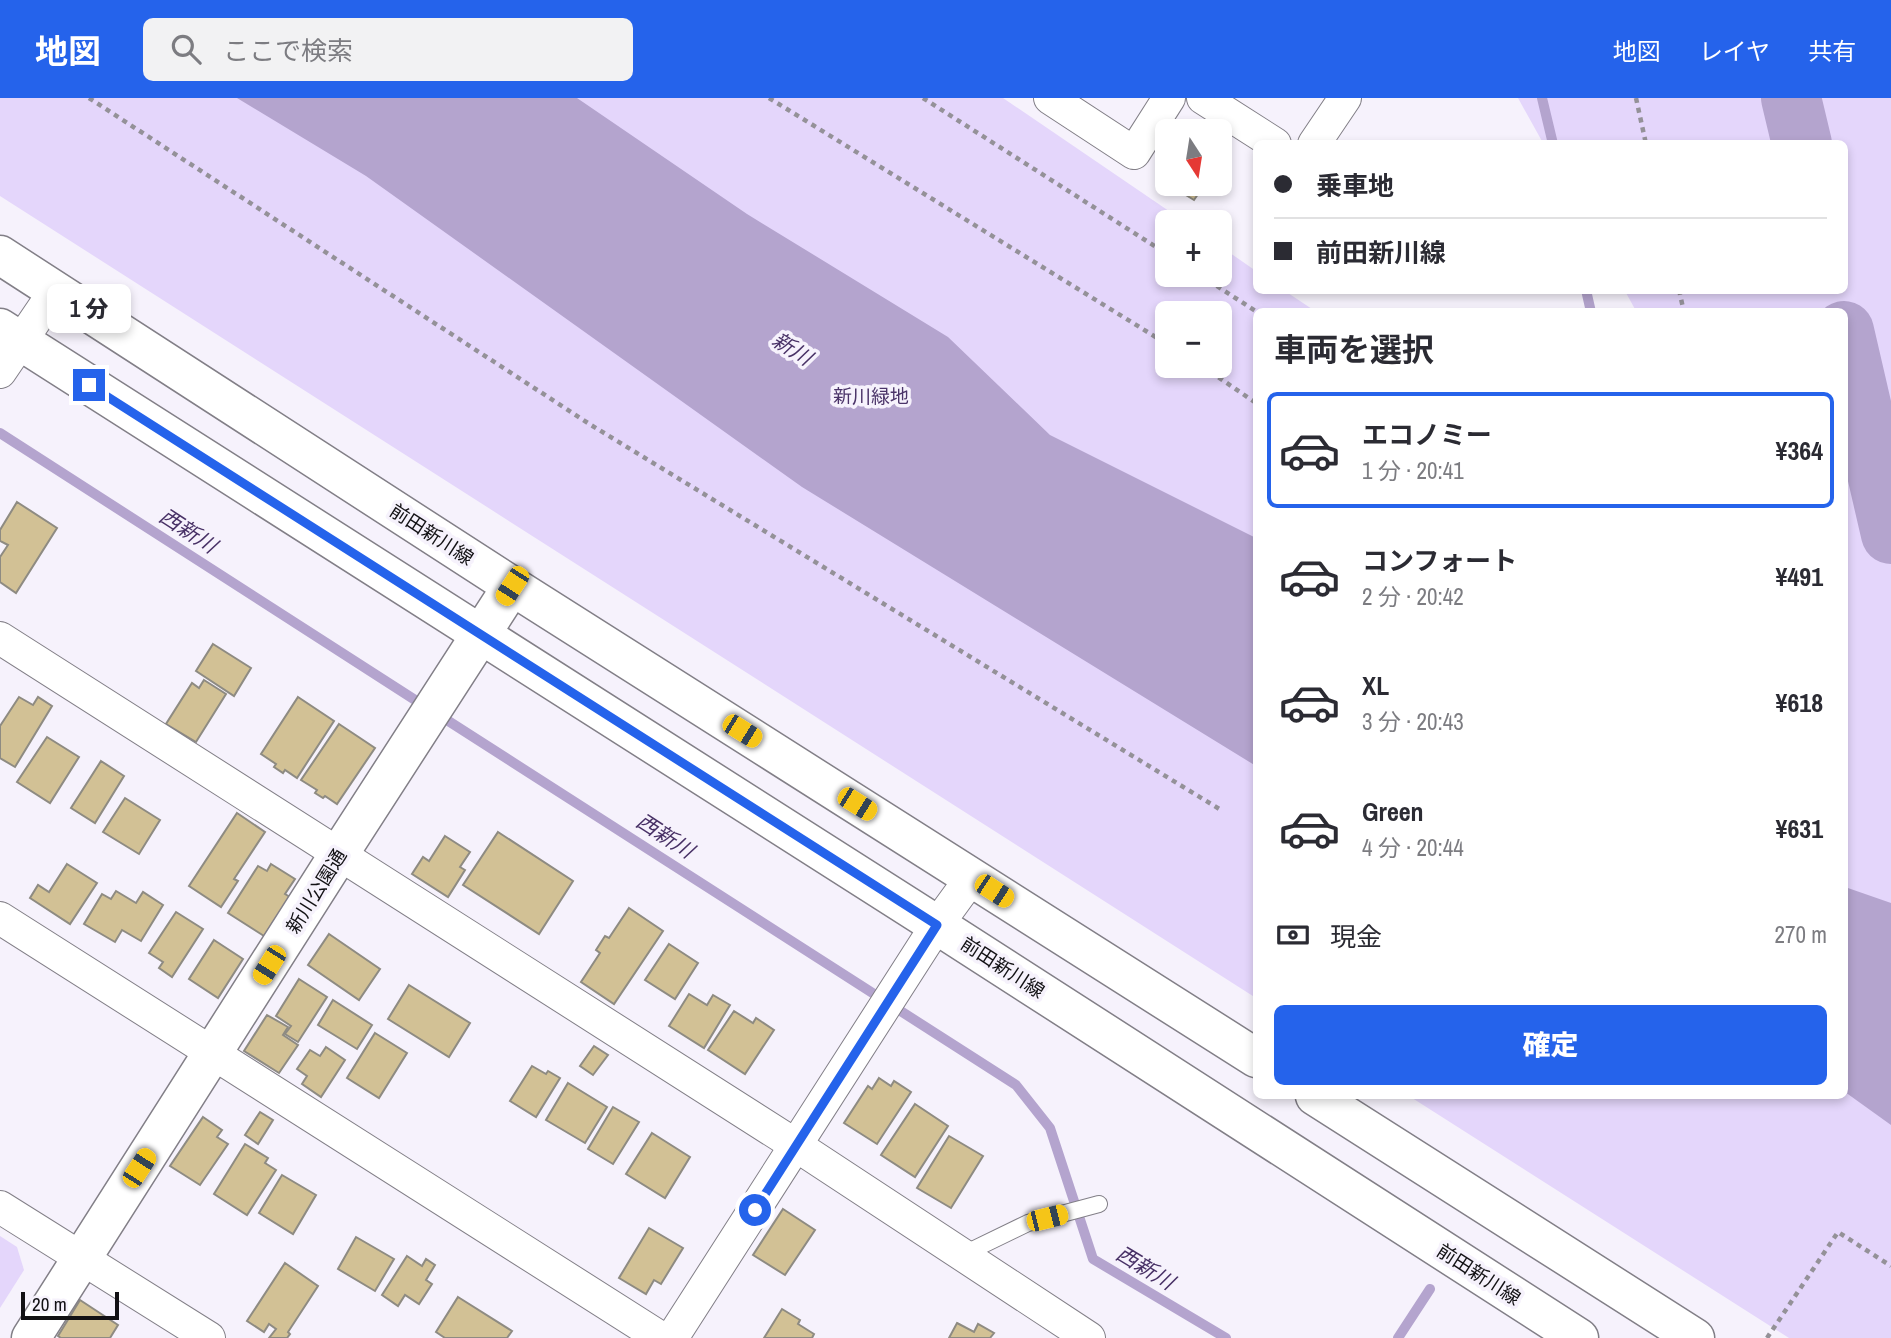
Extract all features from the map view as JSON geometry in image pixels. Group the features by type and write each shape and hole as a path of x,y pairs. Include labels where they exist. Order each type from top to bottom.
{"main road":[{"name":"前田新川線","path":"0,255 512,586 1253,1056"},
{"name":"前田新川線","path":"10,334 1579,1338"},
{"name":"新川公園通","path":"31,1338 512,586"},
{"path":"1320,1099 1695,1338"}],"street":[{"path":"1050,98 1134,153 1169,98"},
{"path":"1203,98 1269,140"},
{"path":"1317,140 1345,98"},
{"path":"0,372 10,334 55,290"},
{"path":"0,638 797,1146 1089,1338"},
{"path":"672,1338 937,925 972,877"},
{"path":"0,918 661,1338"},
{"path":"0,1207 209,1338"}],"lane":[{"path":"962,1255 1028,1223 1093,1205"}],"path":[{"path":"89,98 591,425 1222,810"},
{"path":"769,98 1155,337"},
{"path":"923,98 1155,246"},
{"path":"1636,98 1645,140"},
{"path":"1218,287 1253,309"},
{"path":"1220,378 1253,401"},
{"path":"1767,1338 1838,1232 1891,1266"}],"green space":[{"name":"新川緑地","path":"0,98 1003,98 1167,210 1155,210 1155,287 1232,287 1232,254 1253,269 1253,294 1290,294 1310,308 1253,308 1253,996 0,196"},
{"path":"1518,98 1891,98 1891,1338 1789,1338 1414,1099 1848,1099 1848,308 1634,308 1627,294 1848,294 1848,140 1541,140"},
{"path":"0,1236 17,1247 24,1270 0,1308"}],"water":[{"name":"新川","path":"237,98 577,98 747,214 948,337 1050,435 1253,536 1253,764 802,487 366,176"},
{"path":"1848,888 1891,903 1891,1125 1848,1094"}],"building":[{"path":"17,502 57,528 16,593 0,582 0,557 8,545 0,541 0,530"},
{"path":"213,644 251,668 234,696 196,671"},
{"path":"204,680 226,694 196,742 166,724 192,683 199,688"},
{"path":"19,697 33,705 38,697 52,706 15,767 0,758 0,726"},
{"path":"298,697 334,721 297,778 274,767 276,764 261,754"},
{"path":"339,724 375,748 337,804 315,793 317,790 301,780"},
{"path":"47,737 79,757 50,803 17,782"},
{"path":"101,761 124,776 95,823 71,808"},
{"path":"125,798 160,820 139,854 103,832"},
{"path":"237,813 265,832 234,879 238,881 221,907 189,886"},
{"path":"498,832 573,881 539,934 463,885"},
{"path":"445,836 470,852 460,867 465,870 448,897 412,874 423,857 429,861"},
{"path":"67,864 97,883 70,924 30,898 38,885 49,892"},
{"path":"271,864 295,879 285,894 290,897 264,936 228,913 258,866 267,871"},
{"path":"116,891 136,903 143,892 163,905 141,941 122,930 115,942 84,924 102,894 111,899"},
{"path":"629,908 663,931 614,1004 581,982 600,953 596,950 605,936 609,938"},
{"path":"176,912 203,929 172,977 159,968 163,962 149,953"},
{"path":"329,934 380,969 359,1000 308,965"},
{"path":"214,940 243,959 218,998 189,979"},
{"path":"669,944 698,963 675,999 645,980"},
{"path":"299,979 327,997 298,1042 285,1034 291,1026 276,1016"},
{"path":"409,985 470,1023 449,1057 388,1019"},
{"path":"689,994 707,1005 713,995 730,1005 704,1048 669,1026"},
{"path":"333,1000 372,1025 357,1049 318,1025"},
{"path":"734,1011 753,1023 756,1018 774,1030 745,1074 708,1050"},
{"path":"267,1015 288,1027 283,1035 298,1045 279,1073 244,1051"},
{"path":"375,1033 407,1053 379,1098 347,1078"},
{"path":"594,1046 608,1055 593,1075 580,1066"},
{"path":"326,1047 345,1060 321,1097 302,1084 307,1076 297,1069 310,1050 320,1056"},
{"path":"532,1066 560,1078 536,1117 510,1101"},
{"path":"879,1078 891,1086 894,1081 911,1092 877,1144 844,1123 868,1086 872,1089"},
{"path":"568,1083 607,1107 585,1143 546,1120"},
{"path":"915,1104 948,1126 915,1177 881,1155"},
{"path":"613,1107 639,1122 613,1164 588,1149"},
{"path":"260,1112 273,1120 258,1144 245,1135"},
{"path":"203,1117 222,1130 217,1137 228,1144 200,1185 170,1166"},
{"path":"652,1133 690,1157 665,1198 626,1174"},
{"path":"949,1136 983,1156 951,1208 917,1188"},
{"path":"245,1144 268,1158 265,1163 276,1170 247,1215 214,1194"},
{"path":"282,1175 316,1195 293,1234 259,1213"},
{"path":"783,1209 815,1230 785,1275 753,1255"},
{"path":"649,1228 683,1248 661,1284 654,1280 646,1294 619,1278"},
{"path":"356,1237 394,1259 375,1291 338,1269"},
{"path":"407,1256 422,1266 426,1259 435,1265 426,1280 432,1284 419,1304 405,1295 398,1306 382,1295"},
{"path":"285,1263 318,1286 288,1332 290,1334 287,1338 269,1338 276,1329 269,1324 264,1332 247,1321"},
{"path":"458,1297 512,1331 507,1338 445,1338 436,1332"},
{"path":"80,1300 118,1325 110,1338 58,1336"},
{"path":"782,1309 800,1320 798,1324 814,1334 812,1338 764,1338"},
{"path":"957,1323 974,1332 978,1324 994,1333 990,1338 949,1338"}],"waterway":[{"path":"1542,98 1552,140"},
{"path":"1791,98 1801,140"},
{"path":"1587,294 1590,308"},
{"path":"1848,348 1891,534"},
{"name":"西新川","path":"0,433 426,707"},
{"name":"西新川","path":"439,715 1016,1085 1050,1128 1093,1259 1226,1338"},
{"path":"1398,1338 1430,1289"}],"route":[{"path":"89,385 937,925 755,1210"}]}
